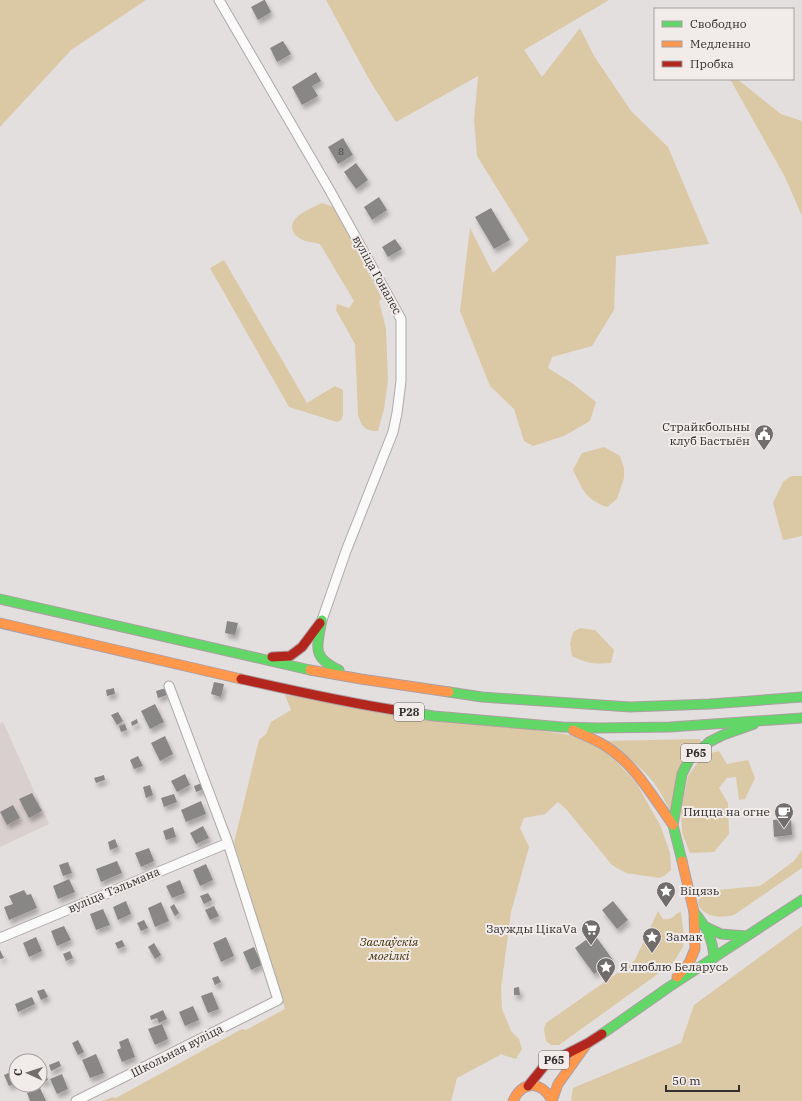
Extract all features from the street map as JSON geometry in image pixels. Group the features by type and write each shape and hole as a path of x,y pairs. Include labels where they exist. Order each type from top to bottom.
{"main road":[{"name":"Р28","path":"0,599 258,658 361,679 482,696 630,707 703,704 802,696"},
{"path":"258,658 290,656 302,647 322,620"},
{"path":"322,620 317,650 320,659 328,666 361,679"},
{"name":"Р28","path":"0,623 308,694 368,706 434,716 562,727 598,728 670,727 802,718"},
{"name":"Р65","path":"673,826 682,774 689,760 709,742 723,735 766,721"},
{"name":"Р65","path":"562,727 577,732 604,745 618,755 635,772 673,826 694,912 694,949"},
{"name":"Р65","path":"528,1086 545,1065 588,1044 669,987 802,900"},
{"name":"Р65","path":"694,912 706,927 713,942 714,958"},
{"name":"Р65","path":"706,927 721,934 747,936"},
{"path":"669,987 689,963 694,949 702,954 714,958"},
{"name":"Р65","path":"552,1101 558,1084 588,1044"},
{"name":"Р65","path":"513,1101 519,1090 528,1086 538,1086 543,1088 550,1096 552,1101"}],"street":[{"name":"вуліца Гоналес","path":"219,0 330,189 401,319 401,381 393,432 346,551 322,620"},
{"path":"170,686 228,843"},
{"name":"вуліца Тэльмана","path":"0,938 228,843"},
{"name":"Школьная вуліца","path":"76,1101 278,1000 228,843"}],"shaded area":[{"path":"3,722 49,824 0,847 0,723"}],"green space":[{"path":"0,0 146,0 71,50 0,127"},
{"path":"326,0 609,0 524,50 542,77 580,28 594,56 631,111 668,147 709,244 616,256 614,310 592,346 552,357 548,368 572,383 596,402 590,421 564,436 533,446 524,441 514,409 490,386 460,311 470,228 493,273 529,240 477,156 474,120 478,76 396,122 370,81"},
{"path":"731,80 738,80 781,114 802,121 802,216 785,177"},
{"path":"322,203 334,207 382,299 379,301 386,329 388,380 384,409 378,431 365,428 359,419 355,344 336,310 337,304 349,308 354,301 320,244 301,239 296,236 293,231 292,226 297,217 307,210"},
{"path":"224,260 307,403 335,386 343,390 343,415 341,420 337,422 289,407 210,268"},
{"path":"604,447 620,456 624,468 624,478 617,499 607,507 589,497 582,488 573,470 582,453"},
{"path":"791,476 802,476 802,536 783,540 773,503 783,482"},
{"path":"580,628 595,630 614,650 611,663 591,663 572,656 570,644 573,632"},
{"name":"Заслаўскія могілкі","path":"285,695 571,735 607,751 637,784 661,827 670,853 671,870 659,878 626,873 612,865 566,809 558,802 545,814 524,818 520,828 529,847 511,912 501,988 502,1009 511,1031 519,1039 522,1049 516,1059 500,1054 457,1078 451,1101 102,1101 113,1097 116,1098 242,1029 246,1030 285,1009 234,843 259,740 266,734 271,722 291,710"},
{"path":"700,739 701,742 670,812 655,784 649,777 628,757 604,741"},
{"path":"719,751 727,764 748,760 755,778 745,799 739,800 736,777 727,778 719,788 728,803 729,834 714,852 690,853 682,833 681,809 688,776 703,755"},
{"path":"802,850 802,868 734,915 723,917 712,916 700,908 698,902 702,893 706,891 760,886 794,861"},
{"path":"658,911 663,919 670,919 681,912 684,936 683,947 673,963 559,1045 551,1045 546,1041 544,1029 546,1023 635,960"},
{"path":"802,926 802,1101 571,1101 573,1088 681,1043 694,1005"}],"building":[{"path":"264,0 271,12 258,20 251,7"},
{"path":"283,41 291,54 277,62 270,48"},
{"path":"316,72 321,81 312,86 318,96 302,105 292,87"},
{"path":"343,138 353,155 338,164 328,147"},
{"path":"356,163 368,180 356,189 344,172"},
{"path":"379,197 387,210 372,220 364,207"},
{"path":"491,208 510,240 494,249 475,217"},
{"path":"395,239 402,249 388,257 382,247"},
{"path":"227,621 238,623 235,635 225,633"},
{"path":"214,682 224,684 221,697 211,694"},
{"path":"114,688 115,694 107,696 106,690"},
{"path":"166,688 167,695 158,698 156,691"},
{"path":"155,704 164,722 150,729 141,711"},
{"path":"118,712 123,721 117,725 111,715"},
{"path":"137,719 138,723 132,726 131,722"},
{"path":"125,724 127,730 121,732 119,726"},
{"path":"165,736 173,754 160,761 151,743"},
{"path":"138,756 143,766 134,769 130,760"},
{"path":"185,774 190,785 177,792 171,781"},
{"path":"104,775 105,780 96,783 94,778"},
{"path":"202,783 204,789 196,792 194,786"},
{"path":"150,785 153,795 146,798 143,787"},
{"path":"32,793 42,811 29,818 19,799"},
{"path":"174,794 177,802 164,807 161,798"},
{"path":"201,801 206,814 186,822 181,810"},
{"path":"13,805 20,818 7,825 0,812"},
{"path":"791,818 792,835 774,837 773,820"},
{"path":"203,826 209,838 196,844 190,833"},
{"path":"173,827 176,837 166,840 163,831"},
{"path":"115,839 118,847 110,850 108,842"},
{"path":"149,848 154,861 141,867 135,853"},
{"path":"117,861 122,873 101,882 96,869"},
{"path":"68,862 72,873 63,876 59,865"},
{"path":"206,864 213,880 200,886 193,870"},
{"path":"69,879 75,892 58,899 53,886"},
{"path":"180,880 185,893 172,898 166,886"},
{"path":"24,890 27,895 31,894 37,908 9,920 4,907 13,904 9,896"},
{"path":"208,893 212,900 204,904 200,896"},
{"path":"126,901 131,914 118,920 113,907"},
{"path":"613,901 628,920 617,929 602,910"},
{"path":"161,902 169,921 155,927 148,908"},
{"path":"174,904 179,913 175,916 170,907"},
{"path":"214,906 219,916 210,920 205,910"},
{"path":"103,909 110,925 96,930 90,914"},
{"path":"144,920 148,928 141,931 137,923"},
{"path":"64,926 71,940 57,946 51,931"},
{"path":"594,934 613,960 594,974 575,948"},
{"path":"36,937 42,951 29,957 23,943"},
{"path":"226,937 234,956 221,962 213,943"},
{"path":"122,940 125,946 118,949 115,943"},
{"path":"154,943 161,955 155,959 148,947"},
{"path":"254,947 262,965 251,970 243,952"},
{"path":"0,950 4,958 0,959"},
{"path":"70,951 73,958 66,961 63,954"},
{"path":"218,976 221,982 215,985 212,978"},
{"path":"519,987 520,995 514,995 514,988"},
{"path":"44,989 48,997 41,1000 37,991"},
{"path":"212,992 219,1009 208,1013 201,996"},
{"path":"32,997 35,1004 18,1012 15,1004"},
{"path":"193,1006 199,1020 185,1026 179,1012"},
{"path":"163,1010 167,1019 159,1023 157,1018 151,1020 150,1016"},
{"path":"162,1024 168,1039 155,1045 148,1029"},
{"path":"128,1038 135,1057 122,1062 117,1050 121,1048 119,1042"},
{"path":"78,1040 84,1052 78,1055 72,1043"},
{"path":"96,1054 104,1073 90,1078 82,1060"},
{"path":"59,1061 61,1066 51,1071 49,1065"},
{"path":"8,1073 8,1084 4,1075"},
{"path":"62,1074 68,1089 57,1094 50,1079"},
{"path":"27,1093 42,1093 46,1101 30,1101"}],"traffic: fast":[{"path":"0,599 310,670"},
{"path":"322,620 318,644 320,656 330,665 339,670"},
{"path":"449,692 482,697 630,707 710,704 802,697"},
{"path":"401,711 434,716 562,727 598,728 670,727 802,718"},
{"path":"682,861 673,825 682,774 689,760 709,742 723,735 754,724"},
{"path":"602,1034 669,987 802,900"},
{"path":"694,912 708,933 714,958"},
{"path":"706,927 721,934 747,936"}],"traffic: slow":[{"path":"0,623 241,679"},
{"path":"310,670 449,692"},
{"path":"573,730 604,745 625,761 642,781 673,825"},
{"path":"677,977 689,963 695,949 694,912 682,861"},
{"path":"552,1101 558,1084 586,1045"},
{"path":"513,1101 517,1094 527,1086 538,1087 548,1094 552,1101"}],"traffic: jam":[{"path":"272,657 290,656 302,647 320,623"},
{"path":"241,679 341,701 401,711"},
{"path":"528,1086 545,1065 588,1043 602,1034"}],"place":[{"name":"Страйкбольны клуб Бастыён","path":"764,451"},
{"name":"Пицца на огне","path":"784,829"},
{"name":"Віцязь","path":"666,908"},
{"name":"Заужды ЦікаVа","path":"591,946"},
{"name":"Замак","path":"652,954"},
{"name":"Я люблю Беларусь","path":"606,984"}]}
